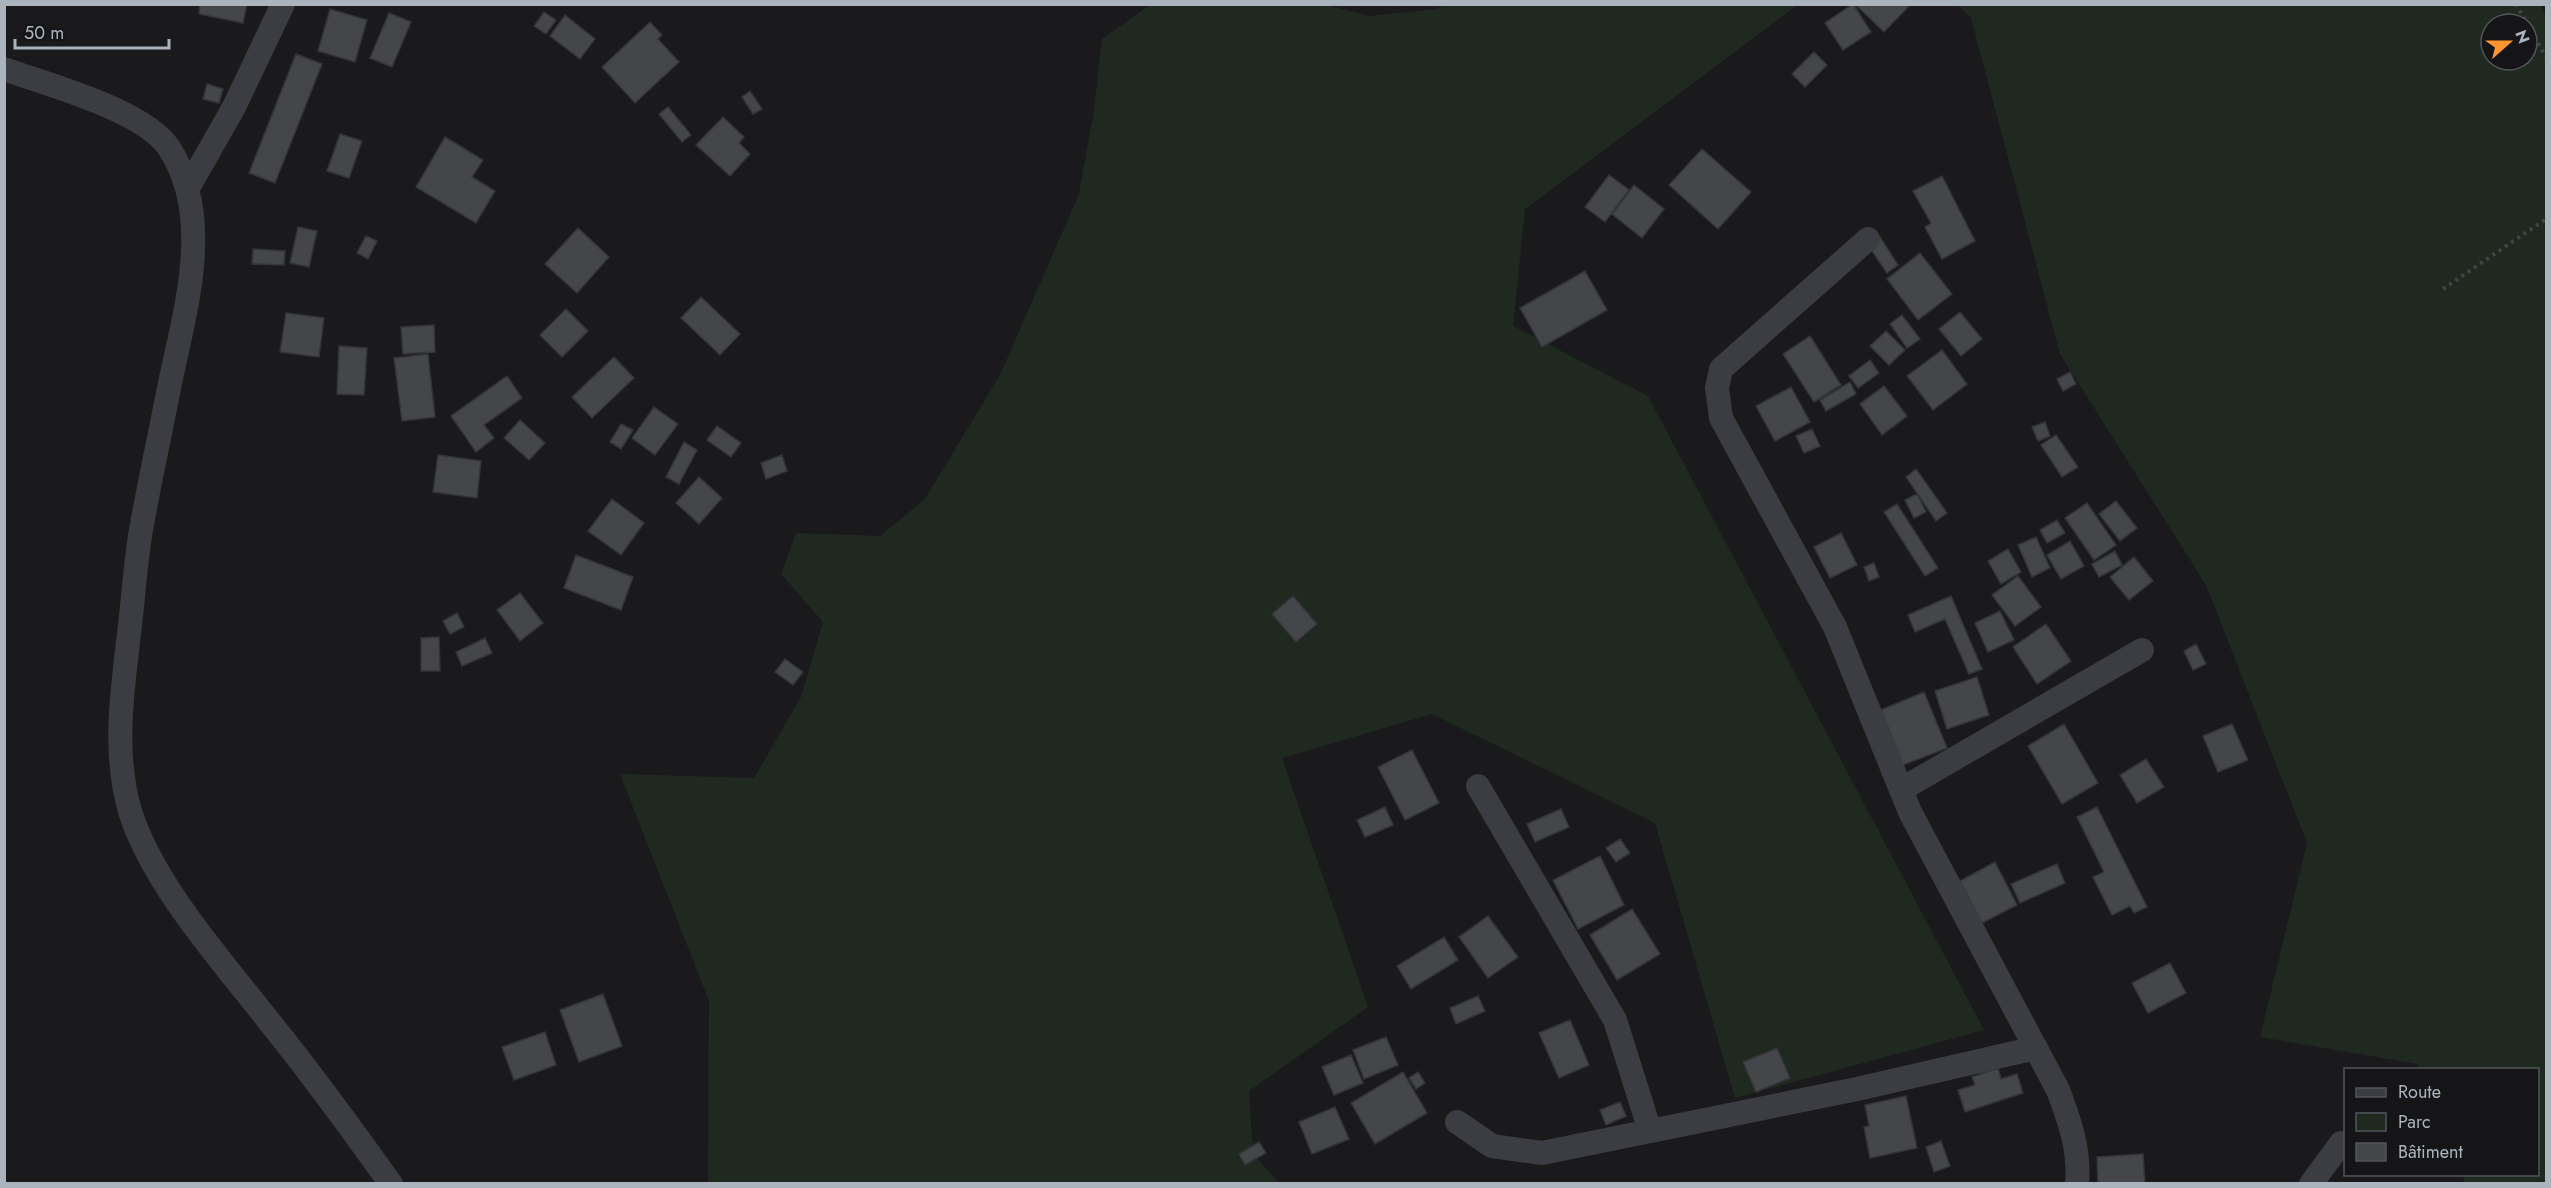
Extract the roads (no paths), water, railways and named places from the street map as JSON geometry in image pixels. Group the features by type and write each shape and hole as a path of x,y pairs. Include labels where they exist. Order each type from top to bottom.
{"street":[{"path":"188,188 234,107 283,4"},
{"path":"4,69 138,120 168,146 188,188 193,225 190,280 140,536 120,708 121,759 130,811 153,863 201,935 323,1089 391,1184"},
{"path":"1868,239 1721,369 1717,388 1721,418 1835,627 1929,849 2058,1090 2074,1134 2079,1167 2077,1184"},
{"path":"1902,789 2142,650"},
{"path":"1478,786 1615,1020 1650,1131"},
{"path":"1457,1122 1492,1146 1542,1153 1857,1089 2036,1048"},
{"path":"2311,1184 2341,1143"}]}
